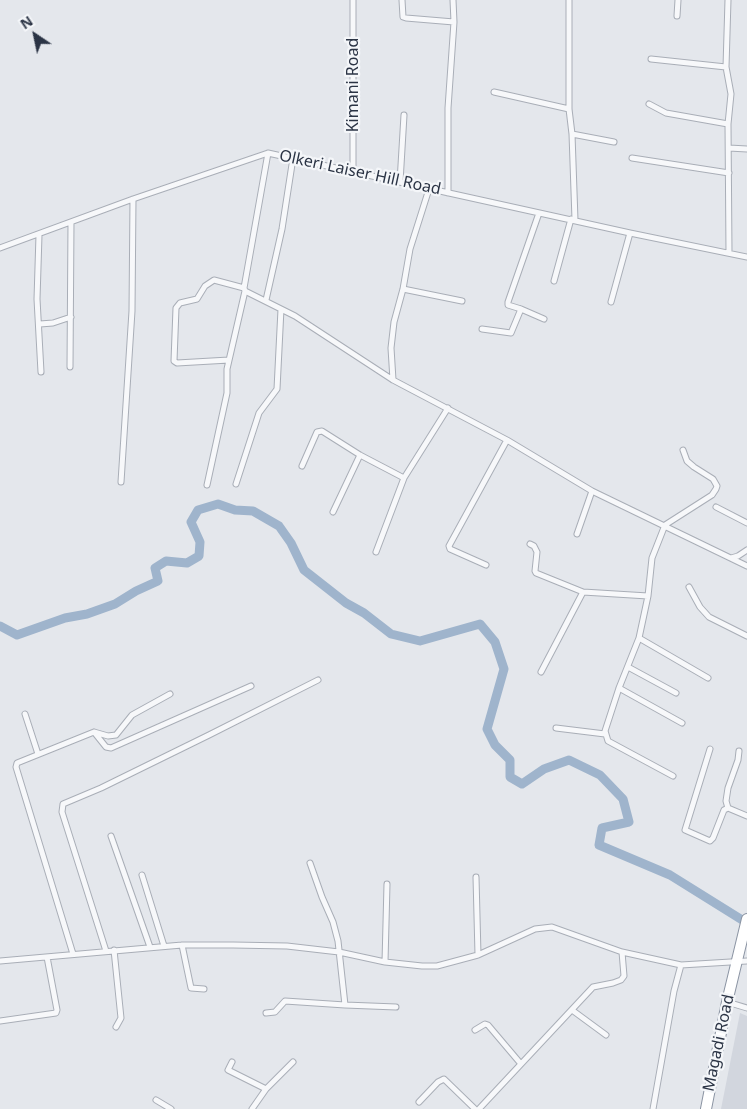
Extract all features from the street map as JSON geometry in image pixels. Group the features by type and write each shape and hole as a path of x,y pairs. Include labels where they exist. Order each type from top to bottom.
{"highway":[{"name":"Magadi Road","path":"706,1109 727,1002 742,961 742,940 747,920"}],"street":[{"name":"Kimani Road","path":"353,0 353,171"},
{"path":"402,0 403,17 454,22"},
{"path":"448,193 448,108 454,22 453,0"},
{"path":"554,281 573,220 572,134 569,108 569,0"},
{"path":"677,16 678,0"},
{"path":"728,0 726,67 731,94 728,124 729,253"},
{"path":"650,59 726,67"},
{"path":"494,92 569,108"},
{"path":"648,104 666,113 728,124"},
{"path":"400,182 404,115"},
{"path":"572,134 614,142"},
{"path":"728,148 747,149"},
{"name":"Olkeri Laiser Hill Road","path":"0,248 133,199 268,153 747,257"},
{"path":"208,485 227,393 229,360 245,290 268,153"},
{"path":"266,300 282,230 293,158"},
{"path":"632,158 729,173"},
{"path":"393,380 393,330 410,249 429,189"},
{"path":"122,482 132,311 133,199"},
{"path":"539,213 508,305 544,319"},
{"path":"70,367 71,222"},
{"path":"610,302 630,233"},
{"path":"38,235 41,372"},
{"path":"229,360 177,364 173,358 176,308 180,304 197,299 205,286 214,280 245,290 295,316 393,380 507,440 592,491 747,566"},
{"path":"402,289 462,301"},
{"path":"236,484 258,413 277,389 281,309"},
{"path":"482,329 509,334 521,309"},
{"path":"40,324 53,323 71,317"},
{"path":"376,552 404,478 448,408"},
{"path":"302,466 319,432 322,431 360,455 404,478"},
{"path":"486,565 450,549 449,546 507,440"},
{"path":"672,776 608,741 605,734 619,688 639,638 648,596 652,558 665,525 712,495 717,486 713,479 687,461 683,450"},
{"path":"333,512 360,455"},
{"path":"577,534 592,491"},
{"path":"716,507 747,523"},
{"path":"530,544 534,546 537,554 535,572 583,592 648,596"},
{"path":"730,558 738,556 747,550"},
{"path":"689,587 700,607 709,617 747,636"},
{"path":"541,672 583,592"},
{"path":"639,638 708,678"},
{"path":"628,667 676,693"},
{"path":"106,951 62,812 63,804 101,788 318,680"},
{"path":"94,732 106,747 111,748 251,686"},
{"path":"619,688 682,723"},
{"path":"73,954 16,767 17,763 94,732 108,736 116,735 132,715 170,694"},
{"path":"25,714 38,754"},
{"path":"556,728 605,734"},
{"path":"710,748 685,830 710,841 713,838 720,815 728,808"},
{"path":"728,808 726,801 728,788 738,760 739,751"},
{"path":"728,808 747,816"},
{"path":"111,836 150,947"},
{"path":"310,863 333,922 338,941 345,1005"},
{"path":"142,875 164,946"},
{"path":"476,877 478,955"},
{"path":"385,962 387,884"},
{"path":"0,961 182,945 287,946 338,952 385,962 437,966 478,955 542,927 552,927 622,952 681,964 742,961"},
{"path":"182,945 191,988 204,988"},
{"path":"114,950 121,1018 116,1028"},
{"path":"479,1109 593,987 621,980 624,976 622,952"},
{"path":"0,1021 56,1013 47,957"},
{"path":"653,1109 674,991 681,964"},
{"path":"266,1013 274,1012 285,1001 396,1007"},
{"path":"727,1002 747,1008"},
{"path":"572,1010 606,1035"},
{"path":"475,1030 485,1024 488,1025 521,1064"},
{"path":"232,1062 228,1070 266,1089"},
{"path":"252,1109 266,1089 293,1062"},
{"path":"418,1102 438,1082 444,1079 475,1109"},
{"path":"156,1100 171,1109"}],"shaded area":[{"path":"740,1013 747,1016 747,1109 721,1109"}],"waterway":[{"path":"0,626 17,635 65,618 87,614 115,604 136,591 158,581 155,568 166,561 187,563 199,556 200,542 191,522 198,510 218,504 235,510 253,511 279,526 291,543 304,570 346,603 364,613 391,634 420,641 480,624 495,642 504,669 487,729 495,745 510,760 510,777 522,784 544,769 569,760 600,775 623,799 629,822 602,828 599,845 670,875 747,923"}]}
